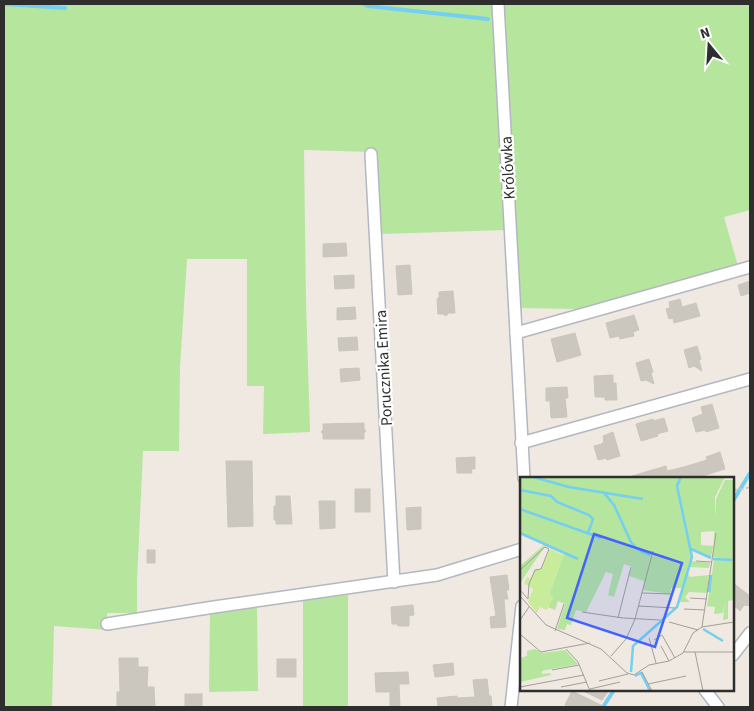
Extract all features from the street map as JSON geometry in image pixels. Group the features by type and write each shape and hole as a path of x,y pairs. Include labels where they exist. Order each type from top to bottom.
{"street":[{"name":"Królówka","path":"498,4 524,477"},
{"name":"Porucznika Emira","path":"371,154 394,582"},
{"path":"516,332 750,267"},
{"path":"521,443 750,379"},
{"path":"107,624 256,600 437,575 520,550"},
{"path":"511,707 520,624"},
{"path":"734,654 750,633"},
{"path":"706,691 718,707"}],"path":[{"path":"734,489 750,487"}],"green space":[{"path":"4,4 750,4 750,210 724,217 738,266 577,309 520,308 506,230 380,234 373,152 304,150 310,432 263,434 264,386 247,386 247,259 187,259 180,366 179,451 143,451 137,613 107,613 108,630 54,626 52,707 4,707"},
{"path":"348,595 348,707 303,707 303,600"},
{"path":"257,607 258,691 209,692 210,613"}],"building":[{"path":"346,243 347,256 323,257 323,244"},
{"path":"410,265 412,294 398,295 396,266"},
{"path":"354,275 354,288 335,289 334,276"},
{"path":"750,281 750,293 741,296 738,285"},
{"path":"453,291 455,313 449,313 446,316 438,314 437,299 439,298 439,292"},
{"path":"680,299 682,307 696,303 700,316 674,323 673,318 669,319 666,309 670,308 669,302"},
{"path":"355,307 356,319 337,320 337,308"},
{"path":"634,315 639,330 633,332 634,336 620,339 619,336 610,338 606,323"},
{"path":"575,333 581,355 557,362 551,339"},
{"path":"357,337 358,350 339,351 338,338"},
{"path":"697,346 702,371 694,366 689,368 684,350"},
{"path":"649,359 654,384 646,380 641,381 636,363"},
{"path":"359,368 360,380 341,382 340,369"},
{"path":"613,375 613,383 616,383 617,400 605,400 605,397 595,397 594,376"},
{"path":"567,387 568,398 565,398 567,417 551,418 550,401 546,401 546,388"},
{"path":"712,404 719,428 706,432 705,430 696,432 692,418 703,414 701,407"},
{"path":"664,418 668,431 641,441 636,424"},
{"path":"364,423 366,431 364,439 323,439 321,432 323,424"},
{"path":"613,432 620,456 607,460 606,458 598,460 594,446 602,444 604,442 603,436"},
{"path":"720,452 725,469 699,477 632,477 666,466 667,471 684,467 707,460 706,457"},
{"path":"475,457 475,469 471,469 472,473 457,473 456,458"},
{"path":"226,461 252,461 253,526 228,527"},
{"path":"355,489 370,489 370,512 355,512"},
{"path":"276,496 290,496 292,524 276,524 276,520 274,520 274,506 276,506"},
{"path":"319,501 335,501 335,528 320,529"},
{"path":"421,507 421,529 407,530 406,508"},
{"path":"147,550 155,550 155,563 147,563"},
{"path":"507,575 509,590 506,590 508,599 504,599 506,627 491,628 490,617 496,616 490,577"},
{"path":"734,584 750,596 750,606 744,605 740,611 734,606"},
{"path":"413,605 414,615 409,616 409,626 392,624 391,607"},
{"path":"119,658 138,658 138,667 148,667 147,687 154,687 155,707 117,707 117,692 120,692"},
{"path":"277,659 296,659 296,677 277,677"},
{"path":"453,663 454,675 435,677 433,665"},
{"path":"408,672 409,684 399,684 400,707 390,707 390,692 376,692 375,673"},
{"path":"487,679 492,707 438,707 437,698 475,697 473,680"},
{"path":"572,691 605,707 570,707 565,705"},
{"path":"583,691 608,691 602,700"},
{"path":"185,694 202,694 202,707 185,707"}],"waterway":[{"path":"4,4 65,8"},
{"path":"364,4 368,6 488,19"},
{"path":"734,499 750,473"},
{"path":"603,707 613,691"}]}
